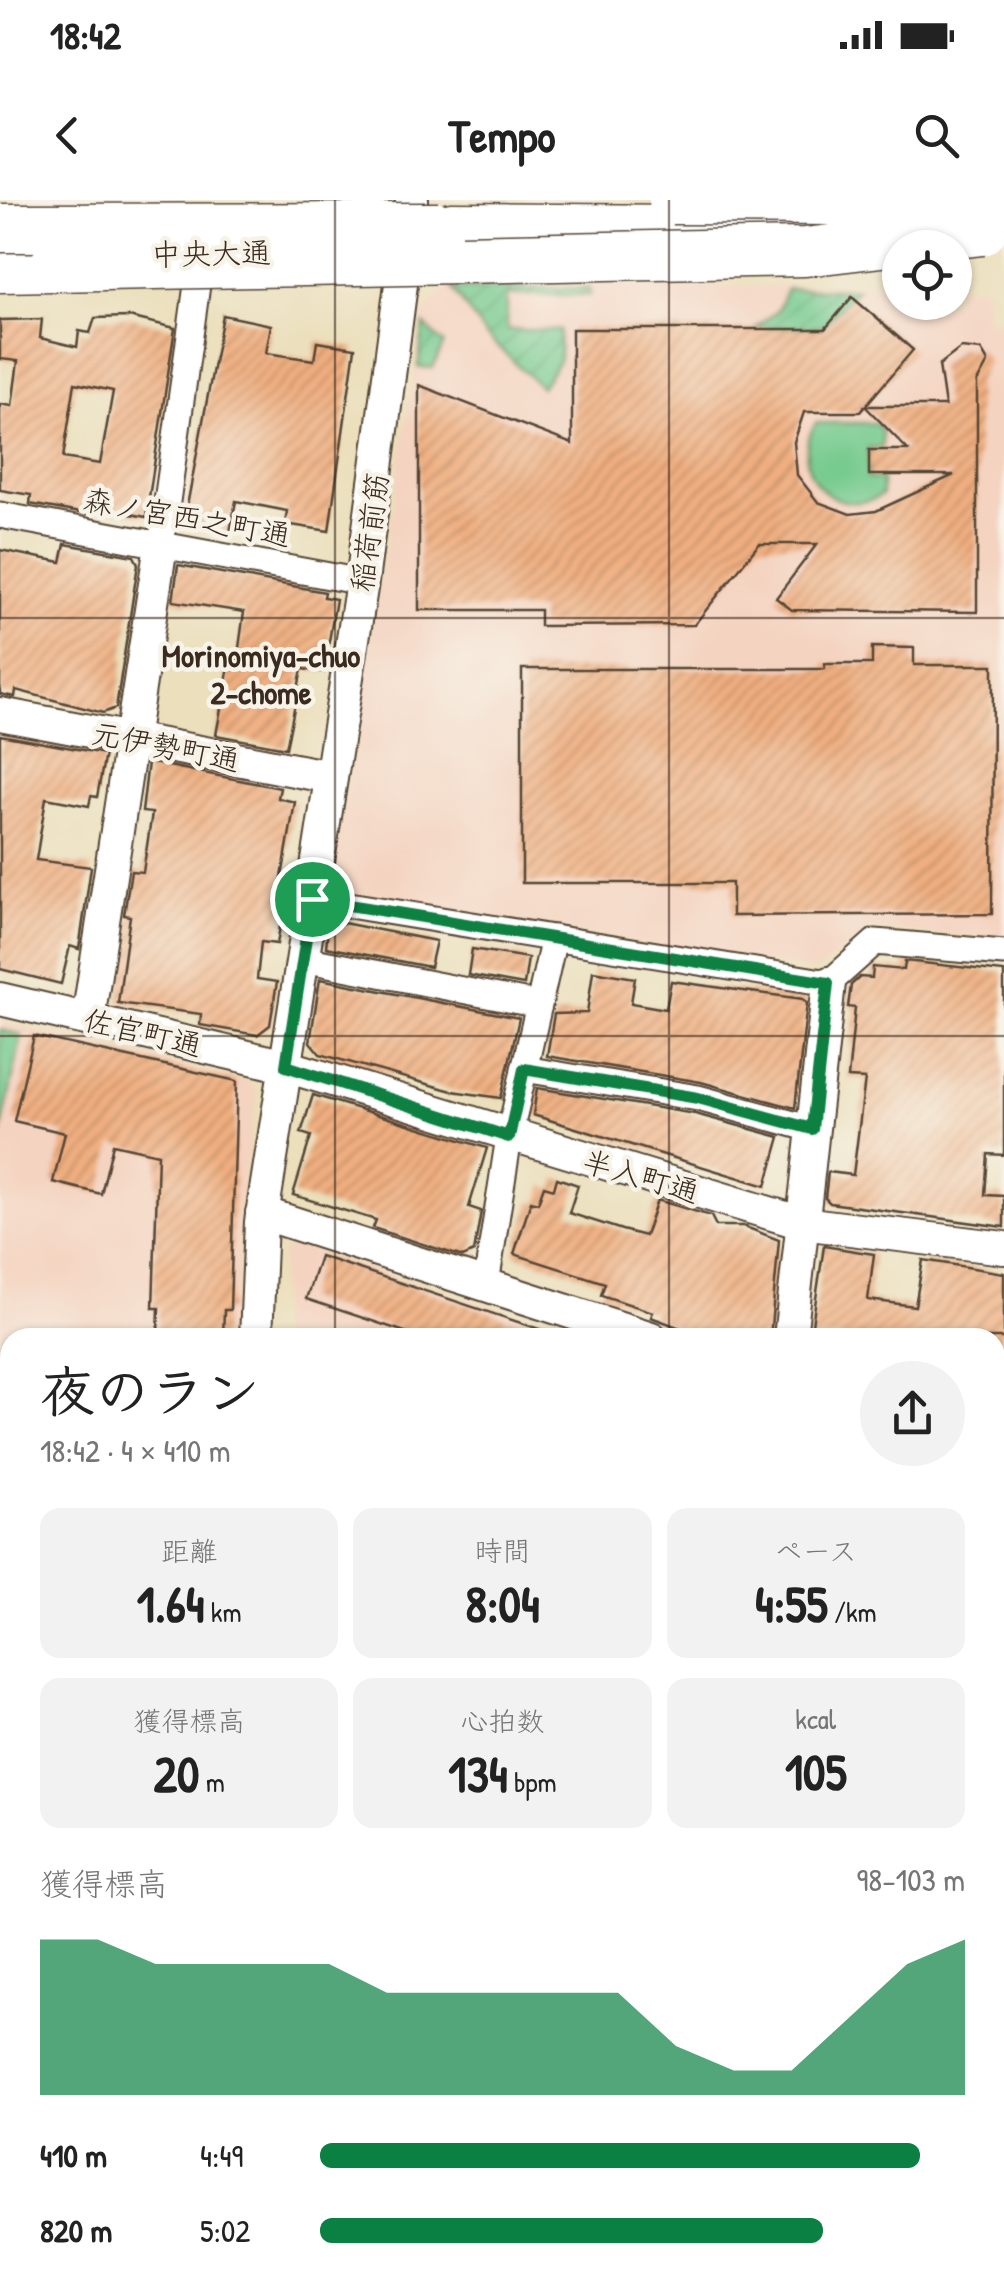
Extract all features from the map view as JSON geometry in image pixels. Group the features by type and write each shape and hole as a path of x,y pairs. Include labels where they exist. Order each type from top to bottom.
{"highway":[{"path":"672,200 989,213"},
{"path":"0,228 989,213"},
{"path":"0,268 805,252 989,213"}],"street":[{"path":"323,200 406,243"},
{"name":"稲荷前筋","path":"256,1328 262,1213 362,582 412,200"},
{"name":"中央大通","path":"0,289 371,280 385,270 406,243"},
{"path":"88,1019 162,545 197,285"},
{"name":"森ノ宮西之町通","path":"0,516 362,582"},
{"name":"元伊勢町通","path":"0,714 331,777"},
{"path":"312,899 828,983"},
{"path":"486,1284 509,1137 554,938"},
{"path":"791,1328 828,983 874,942 1004,953"},
{"path":"303,960 539,1005"},
{"name":"佐官町通","path":"0,999 286,1066"},
{"name":"半入町通","path":"286,1066 802,1224 1004,1248"},
{"path":"524,1069 698,1098 812,1129"},
{"path":"262,1213 620,1328"}],"shaded area":[{"path":"448,284 882,286 882,320 972,320 972,286 985,286 986,318 1004,319 1004,939 869,929 816,971 341,894 331,884 424,312"},
{"path":"0,1022 247,1081 258,1094 243,1178 235,1328 0,1328"},
{"path":"295,1245 560,1328 278,1328 282,1252"}],"green space":[{"path":"452,288 590,288 590,295 507,295 507,330 560,330 559,361 541,387 486,336"},
{"path":"787,289 856,289 822,327 756,327 777,311"},
{"path":"424,325 444,344 433,368 418,367"},
{"path":"816,423 875,423 882,430 882,447 868,448 868,478 882,479 882,495 864,502 847,502 819,486 807,457 808,440"},
{"path":"0,1030 22,1035 0,1137"}],"building":[{"path":"852,297 913,350 865,406 945,406 939,365 961,348 981,350 988,362 977,382 977,612 792,610 776,598 817,544 759,544 694,625 540,626 540,610 419,610 419,385 572,444 572,329 825,329","holes":["865,406 908,450 869,450 869,475 954,475 876,511 850,514 818,502 797,475 794,442 804,412 860,412"]},
{"path":"223,315 271,325 266,353 314,360 317,342 355,348 329,531 285,524 287,511 236,501 230,532 184,522"},
{"path":"129,317 175,328 146,517 88,506 86,514 30,504 31,495 0,490 0,404 12,406 18,361 0,359 0,320 42,319 40,338 77,347 79,331 90,333 95,318","holes":["75,383 113,391 100,464 63,458"]},
{"path":"65,544 134,556 138,564 116,708 103,713 16,690 15,697 0,694 0,550 61,562"},
{"path":"178,565 325,592 324,597 336,599 324,672 302,669 286,748 216,735 230,661 237,662 244,612 173,601"},
{"path":"872,647 914,648 914,665 993,665 992,914 732,916 732,883 522,883 522,669 825,669 825,664 872,664"},
{"path":"0,735 105,754 97,797 91,796 89,806 46,798 36,860 91,867 79,949 70,946 61,984 0,969"},
{"path":"148,762 280,788 278,798 295,802 281,883 292,885 288,911 283,910 277,944 261,942 257,979 277,982 270,1025 257,1035 200,1025 201,1014 118,1003 130,916 124,915 131,871 143,872 152,813 142,812"},
{"path":"338,922 436,941 430,967 326,947 328,928"},
{"path":"472,949 528,958 524,985 468,975"},
{"path":"905,961 1004,972 1004,1155 988,1154 985,1195 1004,1196 1004,1227 830,1203 825,1198 828,1172 853,1175 865,1079 848,1078 855,1008 848,1007 851,985 860,977 872,978 873,967 904,970"},
{"path":"593,971 635,978 631,1003 666,1009 671,981 803,999 807,1003 795,1108 701,1082 547,1056 554,1014 587,1013"},
{"path":"320,979 519,1018 501,1098 452,1091 320,1054 310,1042"},
{"path":"34,1036 237,1081 230,1310 224,1310 223,1328 158,1328 159,1308 153,1308 158,1154 113,1144 101,1194 53,1182 65,1133 14,1121"},
{"path":"537,1088 695,1114 780,1137 766,1186 533,1115"},
{"path":"313,1095 487,1148 469,1207 481,1211 474,1252 463,1257 373,1228 376,1220 293,1195 311,1136 301,1133"},
{"path":"557,1178 578,1185 569,1213 645,1236 657,1200 711,1216 716,1226 743,1226 779,1240 771,1328 680,1328 651,1317 653,1312 601,1295 605,1283 514,1254 531,1201 538,1203 544,1186 554,1189"},
{"path":"824,1246 874,1254 868,1300 915,1306 923,1260 1004,1273 1004,1328 812,1328"},
{"path":"320,1256 536,1328 393,1328 306,1299"}],"district":[{"name":"Morinomiya-chuo 2-chome","path":"261,674"}],"route":[{"path":"312,899 828,983 812,1129 698,1098 524,1069 509,1137 286,1066 312,899"}]}
